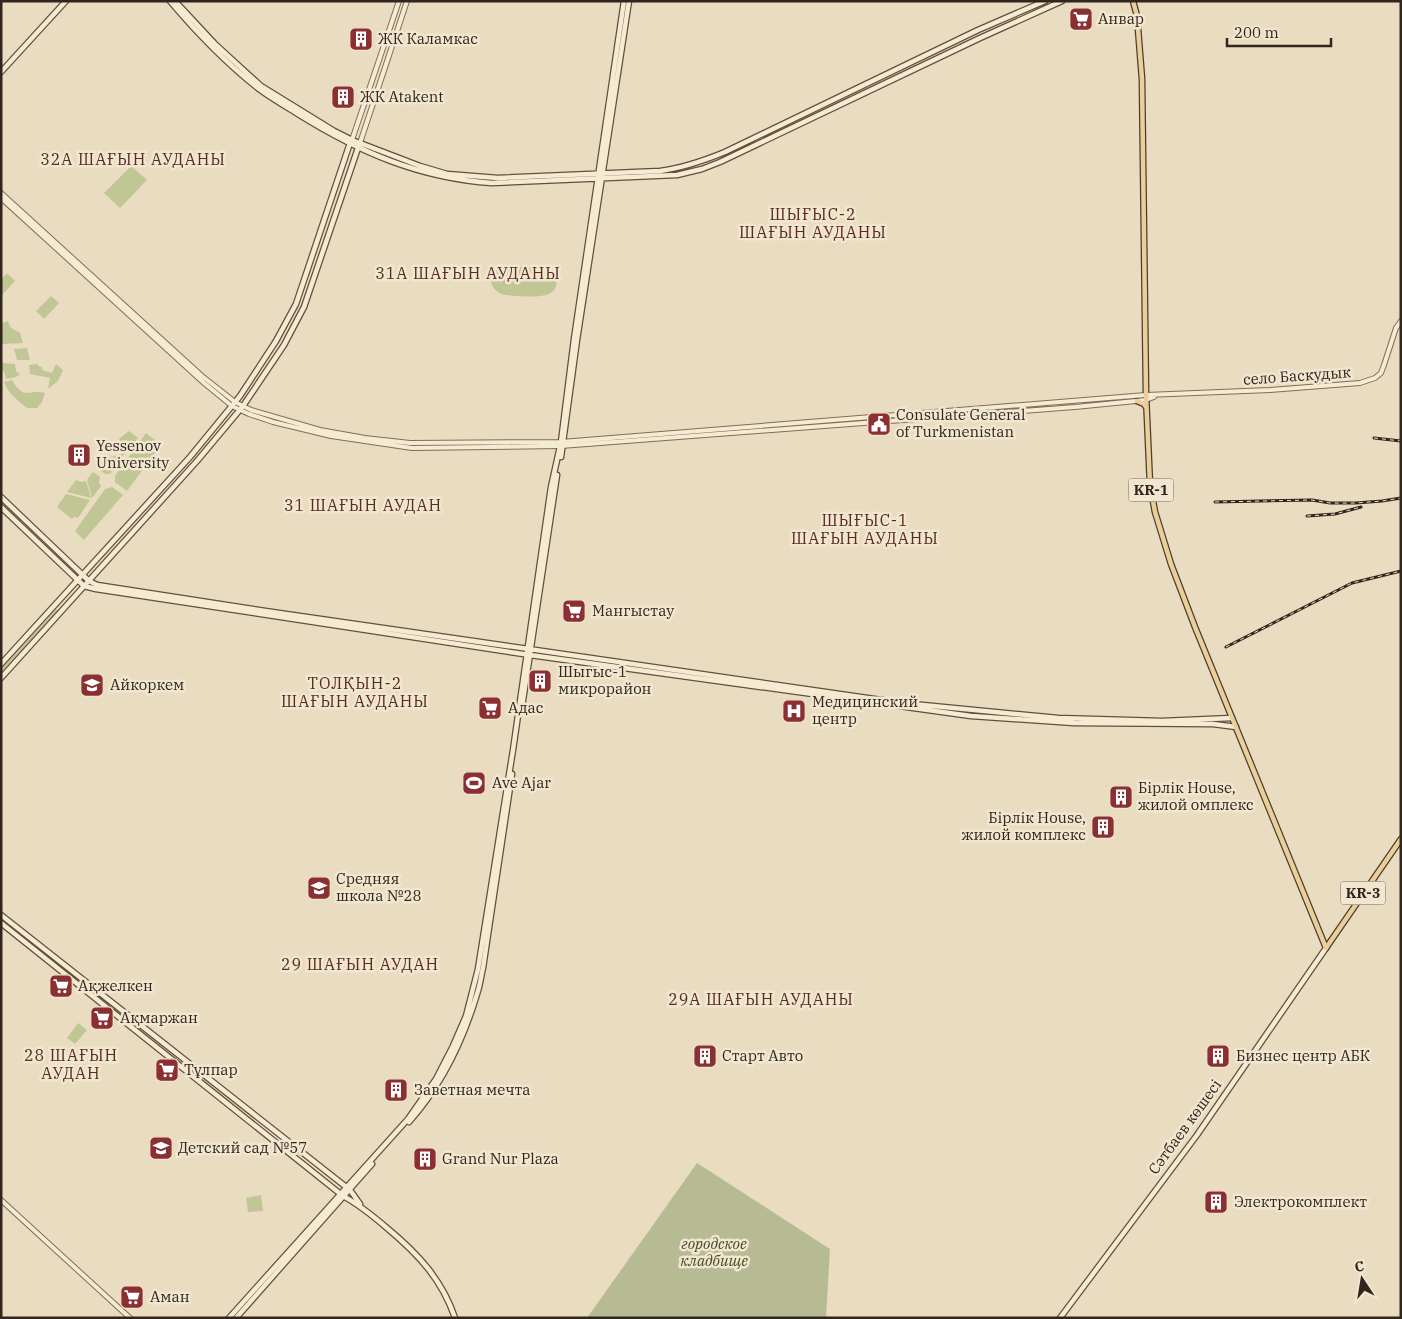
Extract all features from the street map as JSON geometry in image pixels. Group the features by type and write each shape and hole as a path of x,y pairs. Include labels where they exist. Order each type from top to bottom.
{"main road":[{"path":"1,70 65,1"},
{"path":"170,1 208,44 259,88 326,132 425,173 466,181 492,182 535,182 660,171 699,163 978,30 1046,1"},
{"path":"175,1 215,44 261,86 351,142"},
{"path":"229,1318 400,1131 436,1079 467,1017 488,915 562,444 624,1"},
{"path":"600,175 629,1"},
{"path":"600,175 677,175 702,169 1062,1"},
{"name":"KR-1","path":"1133,1 1137,16 1142,79 1146,408 1150,485 1155,512 1162,538 1195,627 1326,948"},
{"path":"978,30 980,38"},
{"path":"1,664 190,457 233,404 276,341 296,304 351,142"},
{"path":"1,678 197,461 241,408 284,345 304,308 359,145"},
{"path":"276,341 284,345"},
{"path":"1146,389 1138,399 1146,408"},
{"path":"1,497 94,584 338,624"},
{"path":"1,507 84,586 185,604 338,624 1001,719 1083,723 1213,724 1236,727"},
{"path":"56,604 63,610"},
{"path":"813,693 1058,718 1162,721 1232,718"},
{"name":"KR-3","path":"1326,948 1401,839"},
{"path":"1,915 348,1189 360,1205"},
{"path":"1,923 342,1195 360,1205 412,1250 429,1269 442,1288 455,1318"},
{"name":"Сәтбаев көшесі","path":"1060,1318 1197,1135 1326,948"},
{"path":"236,1318 342,1195"}],"street":[{"path":"351,142 398,1"},
{"path":"359,145 407,1"},
{"path":"1,193 233,404"},
{"path":"1,198 204,384 233,404"},
{"name":"село Баскудык","path":"233,404 273,422 331,436 412,448 562,444 1138,399 1188,392 1270,390 1367,382 1375,378 1384,366 1396,328 1401,321"},
{"path":"1,1200 130,1318"}],"green space":[{"path":"131,166 147,180 120,208 104,193"},
{"path":"503,266 545,268 555,275 556,287 552,292 545,295 528,297 504,295 494,289 491,281 494,273"},
{"path":"7,273 15,281 1,296 1,280"},
{"path":"51,296 59,303 44,319 36,311"},
{"path":"8,321 10,327 20,333 23,343 2,344 2,323"},
{"path":"27,348 30,360 17,360 14,349"},
{"path":"1,363 15,364 16,371 20,374 6,379 4,371 1,371"},
{"path":"38,364 38,366 42,367 42,370 52,373 56,364 63,370 58,381 48,389 50,378 30,374 29,365"},
{"path":"12,380 23,392 45,393 42,402 37,408 27,408 17,400 4,382"},
{"path":"129,431 138,438 121,458 118,455 122,454 119,439"},
{"path":"146,433 161,445 127,491 115,482 115,476"},
{"path":"116,456 120,460 110,474 105,474 97,468 101,462 100,459"},
{"path":"93,472 100,477 99,482 101,486 92,498 87,480"},
{"path":"76,480 86,481 91,498 67,492"},
{"path":"112,487 123,495 84,540 75,531 105,489"},
{"path":"66,494 90,500 78,518 74,517 72,519 57,507"},
{"path":"56,609 58,611 1,673 1,669"},
{"path":"78,1023 87,1030 75,1044 67,1038"},
{"name":"городское кладбище","path":"697,1163 830,1249 826,1318 587,1318"},
{"path":"261,1195 263,1211 248,1212 246,1198"}],"railway":[{"path":"1374,438 1401,441"},
{"path":"1215,502 1312,500 1330,503 1356,503 1401,498"},
{"path":"1307,516 1335,514 1361,507"},
{"path":"1226,647 1352,583 1401,571"}],"place":[{"name":"Анвар","path":"1081,19"},
{"name":"ЖК Каламкас","path":"361,39"},
{"name":"ЖК Atakent","path":"343,97"},
{"name":"Consulate General of Turkmenistan","path":"879,424"},
{"name":"Yessenov University","path":"79,455"},
{"name":"Мангыстау","path":"574,611"},
{"name":"Шыгыс-1 микрорайон","path":"540,681"},
{"name":"Айкоркем","path":"92,685"},
{"name":"Адас","path":"490,708"},
{"name":"Медицинский центр","path":"794,711"},
{"name":"Ave Ajar","path":"474,783"},
{"name":"Бірлік House, жилой омплекс","path":"1121,797"},
{"name":"Бірлік House, жилой комплекс","path":"1103,827"},
{"name":"Средняя школа №28","path":"319,888"},
{"name":"Ақжелкен","path":"61,986"},
{"name":"Ақмаржан","path":"102,1018"},
{"name":"Старт Авто","path":"705,1056"},
{"name":"Бизнес центр АБК","path":"1218,1056"},
{"name":"Тұлпар","path":"167,1070"},
{"name":"Заветная мечта","path":"396,1090"},
{"name":"Детский сад №57","path":"161,1148"},
{"name":"Grand Nur Plaza","path":"425,1159"},
{"name":"Электрокомплект","path":"1216,1202"},
{"name":"Аман","path":"132,1297"}],"district":[{"name":"32А ШАҒЫН АУДАНЫ","path":"133,159"},
{"name":"ШЫҒЫС-2 ШАҒЫН АУДАНЫ","path":"813,223"},
{"name":"31А ШАҒЫН АУДАНЫ","path":"468,273"},
{"name":"31 ШАҒЫН АУДАН","path":"363,505"},
{"name":"ШЫҒЫС-1 ШАҒЫН АУДАНЫ","path":"865,529"},
{"name":"ТОЛҚЫН-2 ШАҒЫН АУДАНЫ","path":"355,692"},
{"name":"29 ШАҒЫН АУДАН","path":"360,964"},
{"name":"29А ШАҒЫН АУДАНЫ","path":"761,999"},
{"name":"28 ШАҒЫН АУДАН","path":"71,1064"}]}
